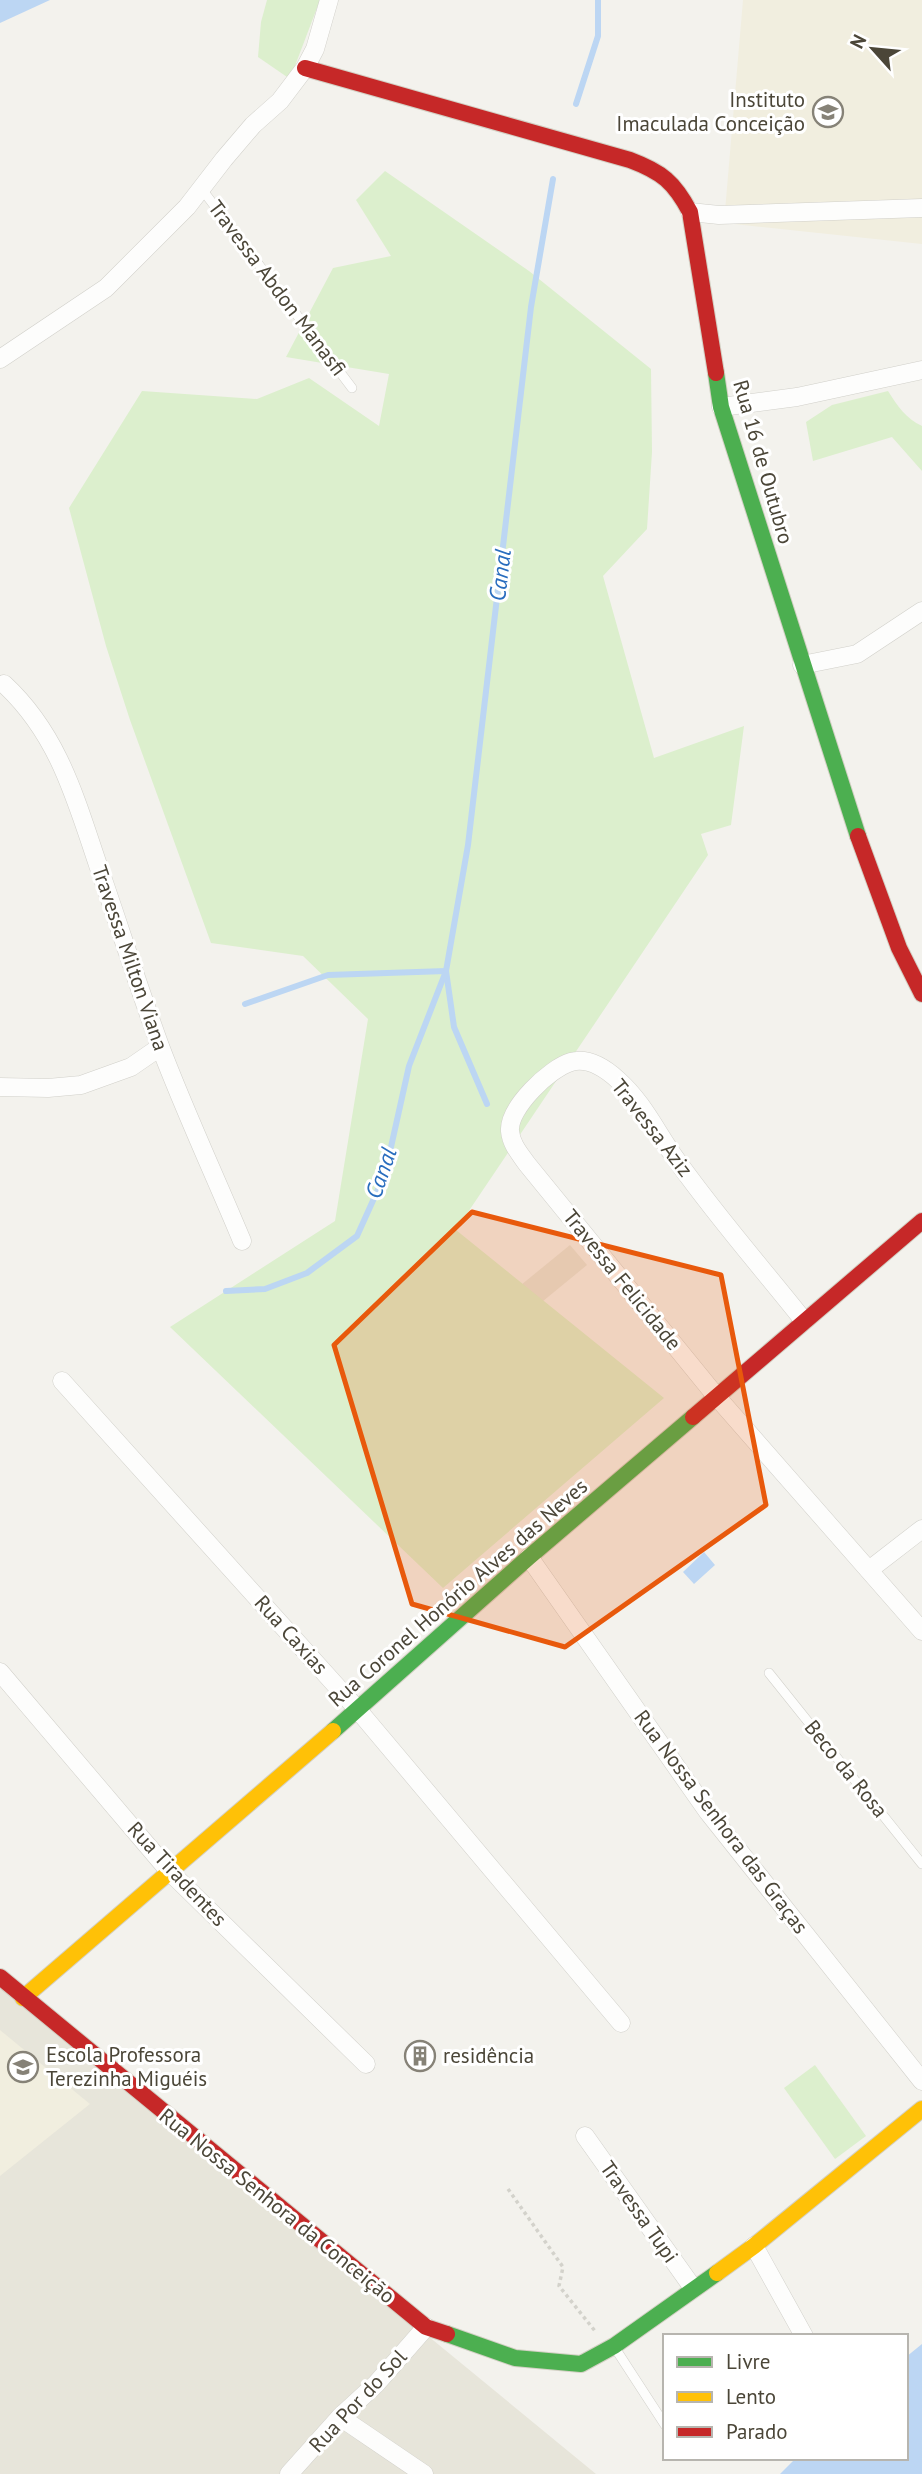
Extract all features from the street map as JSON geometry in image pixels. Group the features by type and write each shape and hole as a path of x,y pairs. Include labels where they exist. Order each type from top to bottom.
{"street":[{"path":"0,359 106,288 156,239 253,125 281,101 305,68 316,49 329,0"},
{"name":"Rua 16 de Outubro","path":"305,68 646,165 671,179 690,212 721,407 878,895 899,948 922,994"},
{"path":"690,212 719,215 922,208"},
{"path":"721,407 797,397 922,370"},
{"path":"802,665 857,654 922,611"},
{"name":"Travessa Milton Viana","path":"4,684 32,713 58,754 89,836 160,1046 242,1241"},
{"path":"0,1087 48,1088 81,1085 131,1067 160,1046"},
{"name":"Travessa Aziz","path":"527,1164 515,1147 510,1132 511,1118 522,1101 556,1070 572,1062 596,1063 620,1081 636,1100 676,1161 804,1321"},
{"name":"Travessa Felicidade","path":"527,1164 716,1396 922,1630"},
{"name":"Rua Coronel Honório Alves das Neves","path":"23,1998 358,1710 529,1557 922,1221"},
{"name":"Rua Caxias","path":"62,1381 358,1710 621,2023"},
{"path":"869,1570 922,1529"},
{"name":"Rua Nossa Senhora das Graças","path":"529,1557 708,1812 922,2081"},
{"name":"Rua Tiradentes","path":"0,1672 169,1871 366,2064"},
{"name":"Rua Nossa Senhora da Conceição","path":"0,1977 426,2327 514,2358 581,2364 612,2348 754,2246 922,2109"},
{"name":"Travessa Tupi","path":"585,2136 693,2288"},
{"path":"754,2246 803,2334"},
{"name":"Rua Por do Sol","path":"289,2474 340,2417 376,2384 426,2327"},
{"path":"340,2417 424,2474"}],"lane":[{"name":"Travessa Abdon Manasfi","path":"201,188 352,387"},
{"name":"Beco da Rosa","path":"769,1673 922,1864"},
{"path":"612,2348 663,2422"}],"path":[{"path":"508,2189 563,2267 559,2286 612,2348"}],"highlighted area":[{"path":"472,1212 721,1275 766,1505 565,1647 412,1604 334,1345"}],"shaded area":[{"name":"Instituto Imaculada Conceição","path":"743,0 922,0 922,244 724,223"},
{"path":"570,1245 587,1265 537,1306 521,1285"},
{"path":"0,1984 14,1996 596,2474 0,2474"},
{"name":"Escola Professora Terezinha Miguéis","path":"0,2030 90,2104 0,2176"}],"green space":[{"path":"267,0 320,0 290,79 258,57 261,22"},
{"path":"385,171 529,271 651,369 652,452 647,529 603,576 654,758 744,726 731,825 701,834 708,855 456,1230 664,1398 443,1588 170,1327 335,1221 368,1019 303,956 211,943 130,720 106,646 69,508 142,391 257,399 309,378 379,426 389,374 286,357 333,268 391,256 356,200"},
{"path":"888,391 907,416 922,426 922,471 892,437 813,461 806,422 832,405"},
{"path":"815,2065 866,2136 835,2159 784,2088"}],"water":[{"path":"0,0 50,0 0,23"},
{"path":"704,1552 715,1565 694,1584 683,1572"},
{"path":"922,2344 922,2474 780,2474 794,2460 908,2460 908,2355"}],"waterway":[{"path":"576,104 598,36 598,0"},
{"name":"Canal","path":"226,1291 265,1289 307,1273 357,1236 385,1174 409,1066 446,971 468,845 531,307 553,179"},
{"name":"Canal","path":"245,1004 328,975 446,971 454,1027 487,1104"}],"traffic: fast":[{"path":"716,373 721,407 858,836"},
{"path":"333,1731 529,1557 693,1417"},
{"path":"447,2334 515,2358 581,2364 614,2346 717,2273"}],"traffic: slow":[{"path":"23,1998 333,1731"},
{"path":"717,2273 922,2109"}],"traffic: jam":[{"path":"305,68 630,160 666,179 690,212 716,373"},
{"path":"858,836 899,948 922,994"},
{"path":"693,1417 922,1221"},
{"path":"0,1977 426,2327 447,2334"}],"place":[{"name":"Instituto Imaculada Conceição","path":"828,112"},
{"name":"residência","path":"420,2056"},
{"name":"Escola Professora Terezinha Miguéis","path":"23,2067"}]}
